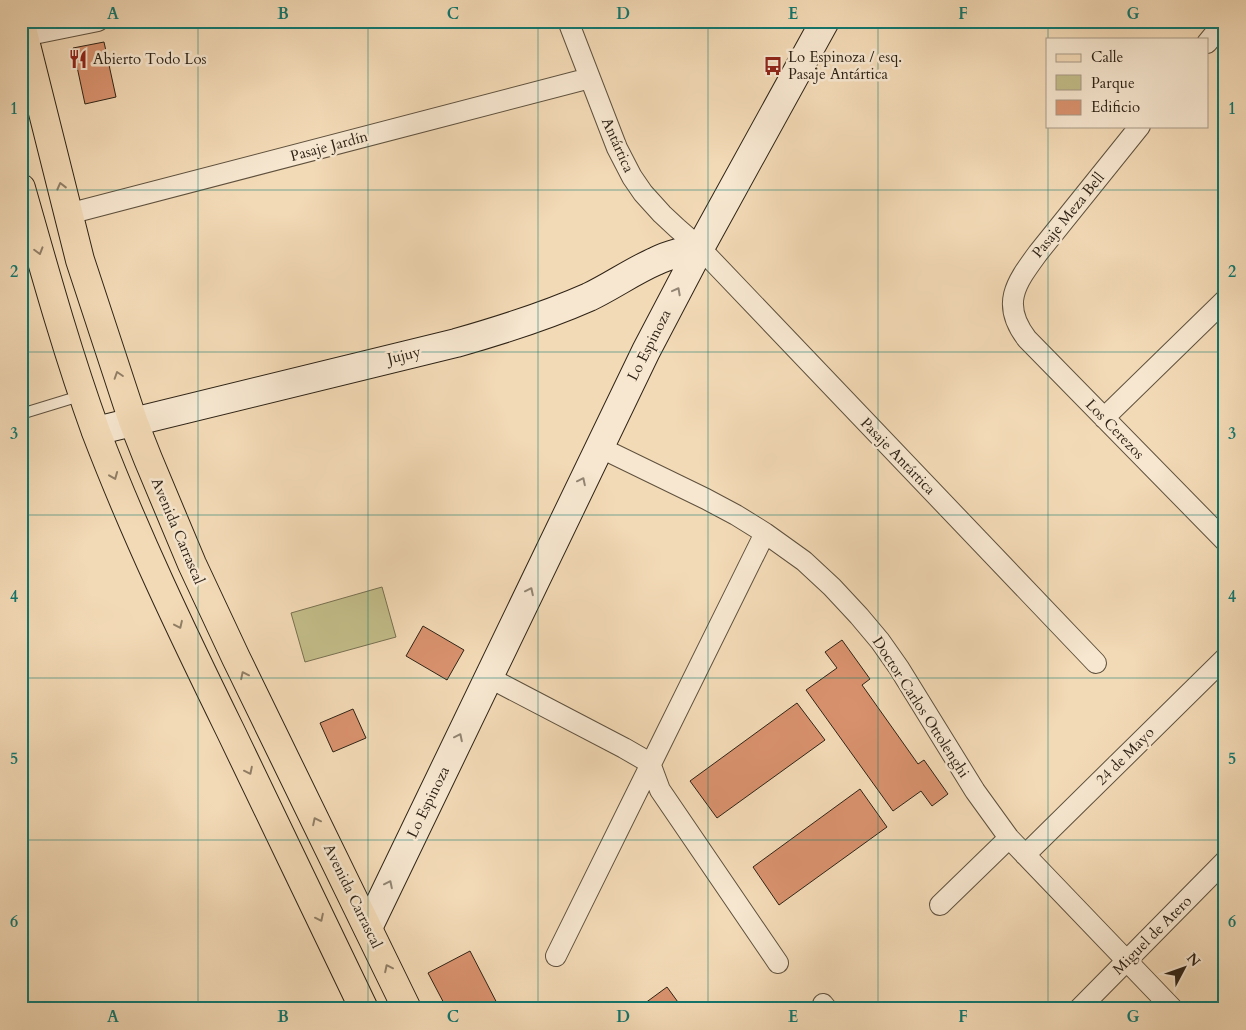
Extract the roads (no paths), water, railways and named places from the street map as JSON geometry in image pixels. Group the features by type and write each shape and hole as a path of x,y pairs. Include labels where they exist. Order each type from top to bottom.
{"main road":[{"name":"Lo Espinoza","path":"368,928 646,351 700,248 825,21"},
{"name":"Avenida Carrascal","path":"22,31 80,260 133,421 192,564 407,1009"},
{"path":"21,188 52,294 96,431 144,548 170,606 364,1009"},
{"name":"Jujuy","path":"96,431 456,343 498,331 558,311 592,296 658,260 700,248"}],"street":[{"path":"22,31 98,21"},
{"name":"Antártica","path":"568,21 617,148 632,177 643,193 662,214 700,248"},
{"path":"1208,42 1224,21"},
{"name":"Pasaje Jardín","path":"68,214 590,78"},
{"name":"Pasaje Meza Bell","path":"1013,312 1014,292 1022,274 1138,128"},
{"name":"Pasaje Antártica","path":"700,248 1096,663"},
{"path":"1104,418 1225,300"},
{"name":"Los Cerezos","path":"1013,312 1021,331 1027,339 1225,541"},
{"name":"Doctor Carlos Ottolenghi","path":"599,448 706,499 765,533 804,561 832,587 880,641 899,668 975,791 1009,838 1172,1009"},
{"path":"556,956 765,533"},
{"name":"24 de Mayo","path":"1025,855 1225,658"},
{"path":"488,677 650,763 660,790 778,963"},
{"path":"940,905 1009,838"},
{"name":"Miguel de Atero","path":"1079,1009 1225,861"}],"lane":[{"path":"21,414 84,394"}],"place":[{"name":"Abierto Todo Los","path":"78,59"},
{"name":"Lo Espinoza / esq. Pasaje Antártica","path":"773,66"}]}
